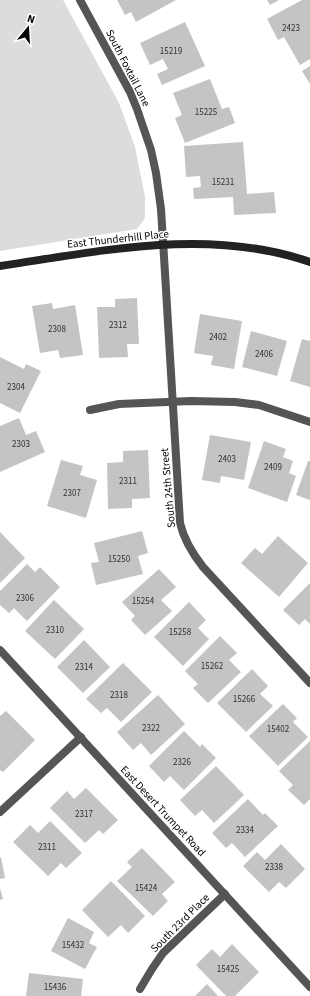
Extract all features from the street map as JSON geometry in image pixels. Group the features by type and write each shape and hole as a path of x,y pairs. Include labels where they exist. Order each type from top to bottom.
{"street":[{"name":"South Foxtail Lane","path":"80,0 130,92 143,124 156,173 161,209 163,244"},
{"name":"East Thunderhill Place","path":"0,266 128,247 202,243 250,247 281,253 310,262"},
{"name":"South 24th Street","path":"163,244 180,523 184,537 191,551 203,567 310,682"},
{"path":"90,410 119,404 211,400 259,406 310,422"},
{"name":"East Desert Trumpet Road","path":"0,650 310,987"},
{"path":"0,812 80,737"},
{"name":"South 23rd Place","path":"140,990 152,969 164,953 225,894"}],"shaded area":[{"path":"0,0 63,0 119,103 135,147 145,197 145,218 137,229 0,251"}],"building":[{"path":"117,0 176,0 136,22 131,12 125,15"},
{"path":"267,0 279,0 270,5"},
{"path":"302,0 310,0 310,59 300,65 284,37 278,40 267,19"},
{"path":"185,22 205,66 162,85 157,74 168,69 163,59 150,65 140,43"},
{"path":"310,66 310,84 302,71"},
{"path":"210,79 222,109 229,107 235,123 185,143 175,118 182,115 173,93"},
{"path":"243,142 247,194 274,192 276,213 234,215 233,197 194,199 193,188 201,187 200,176 186,177 184,146"},
{"path":"137,298 139,344 127,344 128,357 99,358 97,307 115,307 115,299"},
{"path":"52,303 53,309 75,305 83,355 60,358 58,350 40,353 32,306"},
{"path":"200,314 242,321 234,369 211,365 213,356 194,353"},
{"path":"251,331 287,341 277,376 242,367"},
{"path":"302,339 310,341 310,387 290,381"},
{"path":"0,357 24,369 26,364 41,371 20,413 0,403"},
{"path":"19,418 26,435 36,431 45,452 0,472 0,426"},
{"path":"210,435 251,442 244,480 221,476 220,483 202,480"},
{"path":"264,441 286,449 283,457 293,461 289,473 296,476 287,502 248,488"},
{"path":"148,450 150,498 132,499 132,508 108,509 107,463 123,462 123,451"},
{"path":"61,460 83,466 80,475 97,480 86,518 47,506"},
{"path":"308,461 310,461 310,500 296,495"},
{"path":"142,531 148,553 138,556 143,574 96,585 91,563 99,562 94,543"},
{"path":"0,532 25,558 0,583"},
{"path":"278,536 308,563 279,597 241,563 255,548 262,554"},
{"path":"27,564 35,572 40,567 60,587 27,621 14,608 9,613 0,605 0,591"},
{"path":"159,569 176,587 161,600 172,611 145,635 131,620 135,616 122,602"},
{"path":"310,583 310,624 305,619 299,625 283,610"},
{"path":"54,600 84,629 55,659 25,631"},
{"path":"189,602 206,620 198,628 209,639 183,666 154,637"},
{"path":"220,636 237,653 229,660 241,672 208,703 193,688 198,684 185,671"},
{"path":"84,640 110,667 83,693 57,667"},
{"path":"123,663 152,692 121,722 107,708 101,713 86,699"},
{"path":"252,669 268,686 260,694 273,706 246,732 217,703"},
{"path":"158,695 185,724 151,755 141,743 133,750 117,732"},
{"path":"283,704 297,718 293,722 308,737 278,766 249,736"},
{"path":"6,711 35,740 3,772 0,770 0,716"},
{"path":"184,731 200,747 202,744 216,758 184,790 170,776 164,782 149,766"},
{"path":"310,741 310,799 304,805 288,790 293,785 279,771"},
{"path":"216,766 244,795 214,823 202,810 195,816 180,800"},
{"path":"86,788 118,820 103,834 99,830 85,843 50,808 67,791 74,799"},
{"path":"248,799 263,815 265,813 278,826 245,857 232,843 226,848 212,833"},
{"path":"50,821 82,853 66,868 61,863 48,876 13,842 30,825 38,833"},
{"path":"281,844 305,869 286,888 279,882 269,892 243,866 257,852 265,860"},
{"path":"142,848 175,882 162,894 168,901 153,916 117,881 132,867 127,862"},
{"path":"1,857 5,878 0,879 0,858"},
{"path":"111,881 145,916 128,933 121,925 108,937 82,910"},
{"path":"0,888 3,899 0,900"},
{"path":"68,918 94,932 89,943 97,947 85,969 51,951"},
{"path":"232,944 259,972 235,996 226,996 196,965 212,949 220,957"},
{"path":"29,973 83,979 81,996 26,996"},
{"path":"207,984 218,996 195,996"}]}
